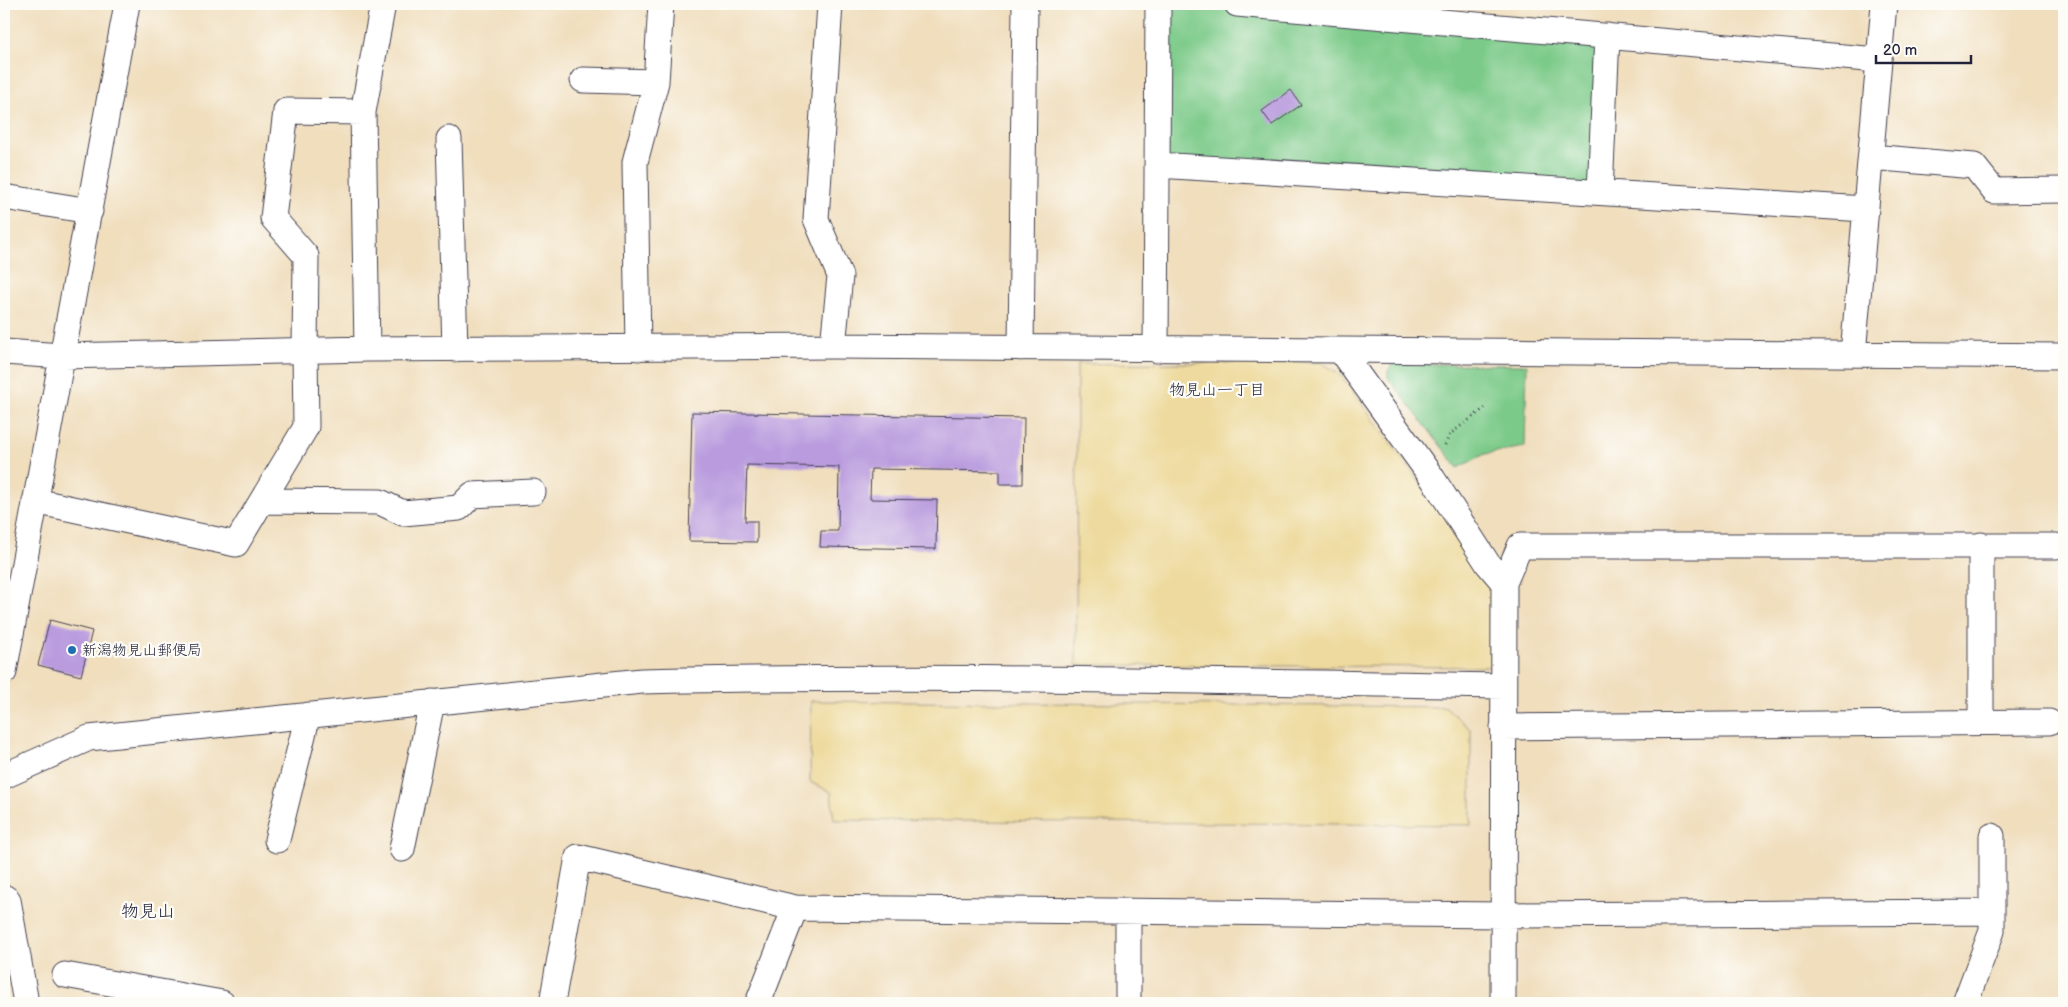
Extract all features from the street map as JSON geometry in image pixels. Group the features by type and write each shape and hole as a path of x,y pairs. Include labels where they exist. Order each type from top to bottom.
{"street":[{"path":"4,672 128,4"},
{"path":"367,349 363,112 383,4"},
{"path":"638,348 635,162 656,82 661,4"},
{"path":"830,4 816,219 840,276 833,346"},
{"path":"1021,348 1024,4"},
{"path":"1156,350 1158,4"},
{"path":"1237,4 1878,60"},
{"path":"1853,354 1884,4"},
{"path":"1600,192 1607,36"},
{"path":"583,80 656,82"},
{"path":"35,501 236,544 306,427 306,256 273,218 286,111 363,112"},
{"path":"449,139 455,349"},
{"path":"1871,157 1974,166 1994,191 2064,190"},
{"path":"1157,165 1865,209"},
{"path":"4,197 90,211"},
{"path":"4,352 62,356 367,349 833,346 2064,356"},
{"path":"1340,350 1433,479 1488,564 1504,583"},
{"path":"262,501 380,502 403,512 459,508 472,495 533,492"},
{"path":"1503,1003 1504,583 1520,546 2056,546"},
{"path":"1981,546 1981,722"},
{"path":"4,776 89,738 642,680 1045,679 1503,686"},
{"path":"402,849 432,702"},
{"path":"277,840 308,715"},
{"path":"1503,727 2048,722"},
{"path":"1965,1003 1992,932 1992,836"},
{"path":"552,1003 578,857 795,908 1504,915 1992,912"},
{"path":"4,897 8,900 26,1003"},
{"path":"758,1003 795,908"},
{"path":"1128,911 1128,1003"},
{"path":"65,975 222,1003"}],"path":[{"path":"1433,479 1450,434 1485,408"}],"green space":[{"path":"1158,4 1237,4 1607,36 1600,192 1157,165"},
{"path":"1392,364 1527,365 1525,447 1485,454 1458,468 1388,378 1388,371"}],"sand":[{"path":"1321,362 1340,375 1494,582 1494,667 1076,665 1077,364"},
{"path":"811,701 1446,707 1471,730 1471,825 834,820 831,792 810,782"}],"building":[{"path":"1291,90 1301,105 1272,125 1262,111"},
{"path":"692,412 1024,418 1023,484 1000,484 1000,471 871,469 870,499 937,500 936,549 820,547 821,531 838,531 839,467 747,465 745,521 757,521 757,542 689,541"},
{"path":"50,620 92,631 81,676 38,665"}],"place":[{"name":"新潟物見山郵便局","path":"72,650"}],"district":[{"name":"物見山一丁目","path":"1217,390"},
{"name":"物見山","path":"148,911"}]}
